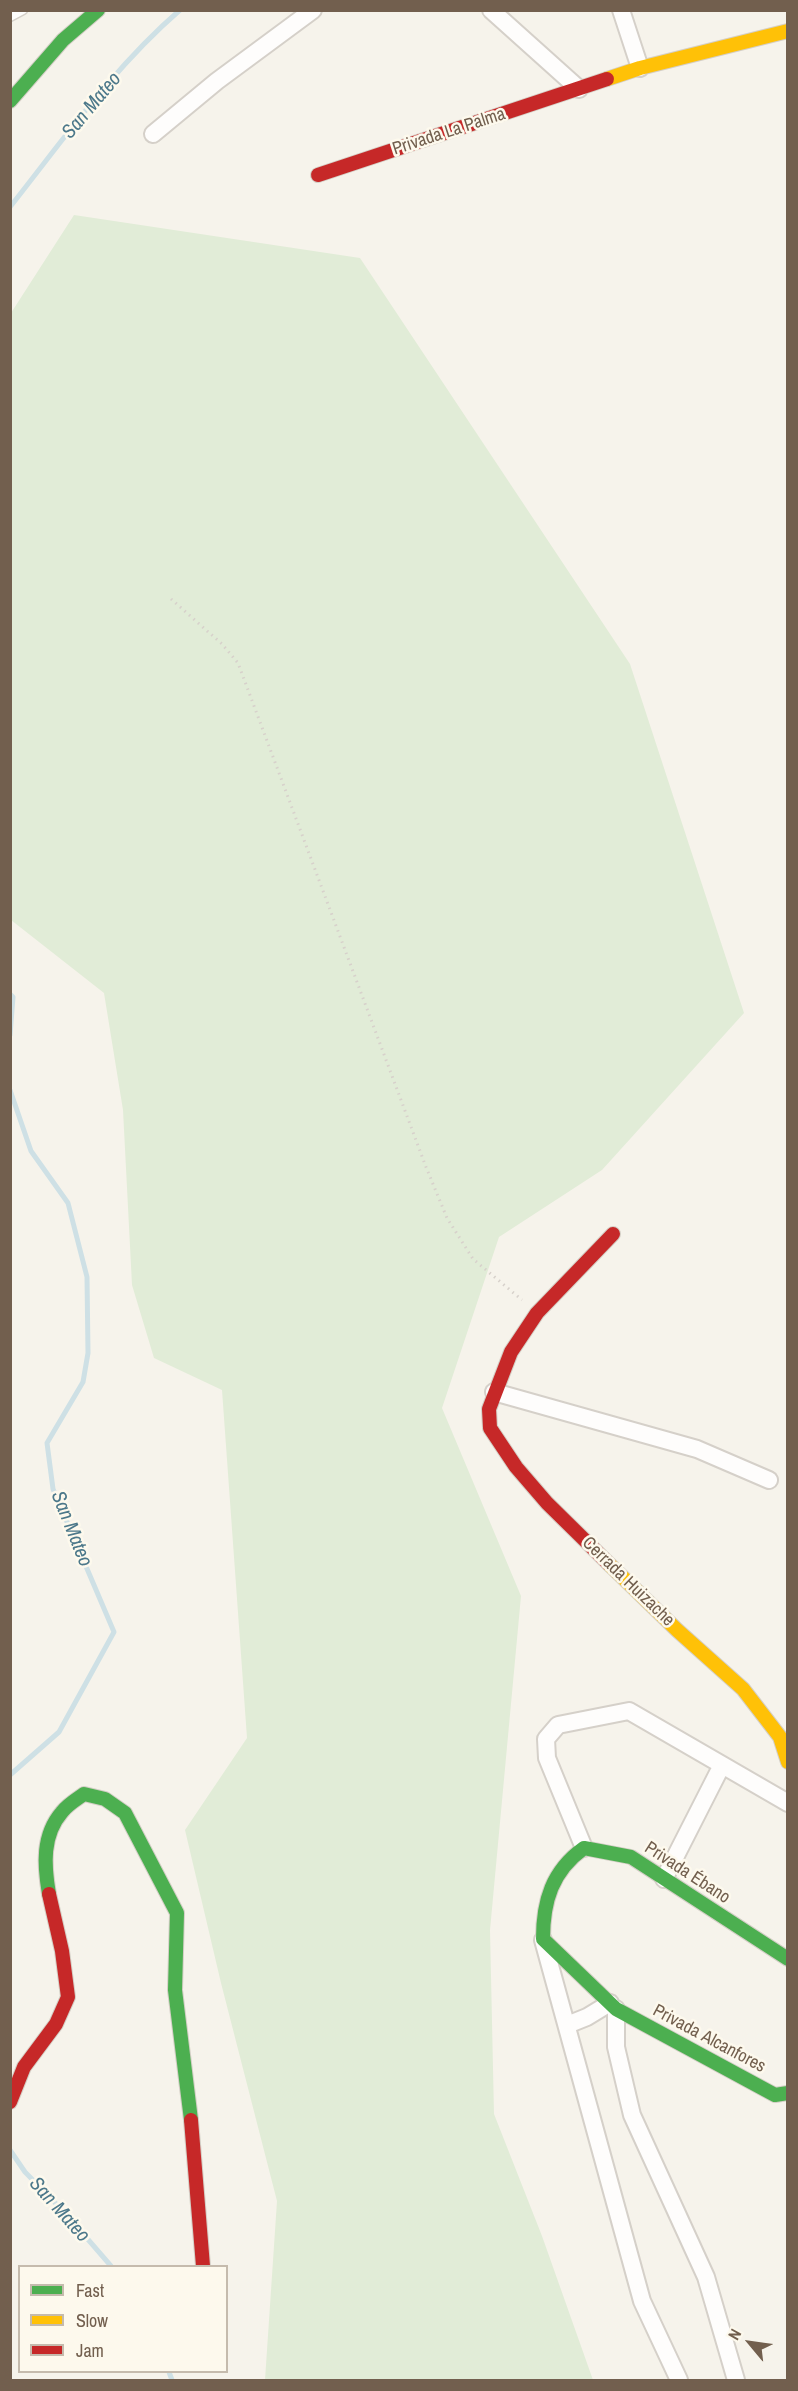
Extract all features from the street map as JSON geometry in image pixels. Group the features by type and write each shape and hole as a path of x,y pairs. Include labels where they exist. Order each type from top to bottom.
{"street":[{"path":"10,101 63,40 98,10"},
{"path":"153,134 217,81 313,10"},
{"path":"491,10 579,89"},
{"path":"621,10 640,68"},
{"name":"Privada La Palma","path":"318,175 640,68 788,32"},
{"name":"Cerrada Huizache","path":"613,1234 537,1313 512,1352 489,1409 490,1428 516,1467 555,1511 677,1630 743,1689 780,1737 788,1762"},
{"path":"494,1392 698,1449 769,1480"},
{"path":"679,2380 642,2301 543,1939 542,1916 547,1893 569,1857 584,1848 547,1758 546,1739 558,1725 628,1711 788,1803"},
{"path":"664,1879 723,1765"},
{"path":"10,2102 26,2064 58,2020 68,1996 65,1959 45,1876 45,1852 55,1820 69,1802 84,1794 105,1799 125,1813 177,1912 175,1990 195,2153 203,2265"},
{"name":"Privada Ébano","path":"584,1848 631,1857 788,1959"},
{"path":"543,1939 613,2006 616,2047 632,2115 706,2277 736,2380"},
{"path":"567,2025 613,2006"},
{"name":"Privada Alcanfores","path":"613,2006 775,2095 787,2094"}],"lane":[{"path":"10,16 23,10"}],"path":[{"path":"171,599 222,644 238,663 447,1218 473,1259 537,1313"}],"green space":[{"path":"74,215 360,258 630,664 744,1013 602,1170 499,1237 442,1408 521,1596 490,1930 494,2114 542,2236 593,2380 265,2380 277,2201 221,1983 185,1830 247,1738 222,1390 154,1358 132,1285 123,1110 104,993 11,920 11,313"}],"waterway":[{"name":"San Mateo","path":"10,207 111,80 133,55 180,10"},
{"name":"San Mateo","path":"10,994 13,997 10,1035"},
{"name":"San Mateo","path":"10,1090 31,1151 68,1203 87,1277 88,1353 83,1382 47,1443 53,1489 114,1632 59,1732 10,1775"},
{"name":"San Mateo","path":"10,2150 25,2172 66,2214 110,2265"},
{"name":"San Mateo","path":"169,2373 172,2380"}],"traffic: fast":[{"path":"10,101 63,40 98,10"},
{"path":"49,1894 46,1851 51,1830 64,1809 84,1794 105,1799 125,1813 177,1913 175,1990 191,2120"},
{"path":"788,1959 631,1857 584,1848 573,1857 557,1877 545,1912 543,1939 616,2009 775,2095 788,2093"}],"traffic: slow":[{"path":"607,79 640,68 788,31"},
{"path":"609,1564 677,1630 743,1689 780,1737 788,1762"}],"traffic: jam":[{"path":"318,175 607,79"},
{"path":"609,1564 547,1503 516,1467 490,1428 489,1409 511,1352 537,1313 613,1234"},
{"path":"10,2102 24,2067 56,2024 68,1997 62,1951 49,1894"},
{"path":"191,2120 203,2265"}]}
